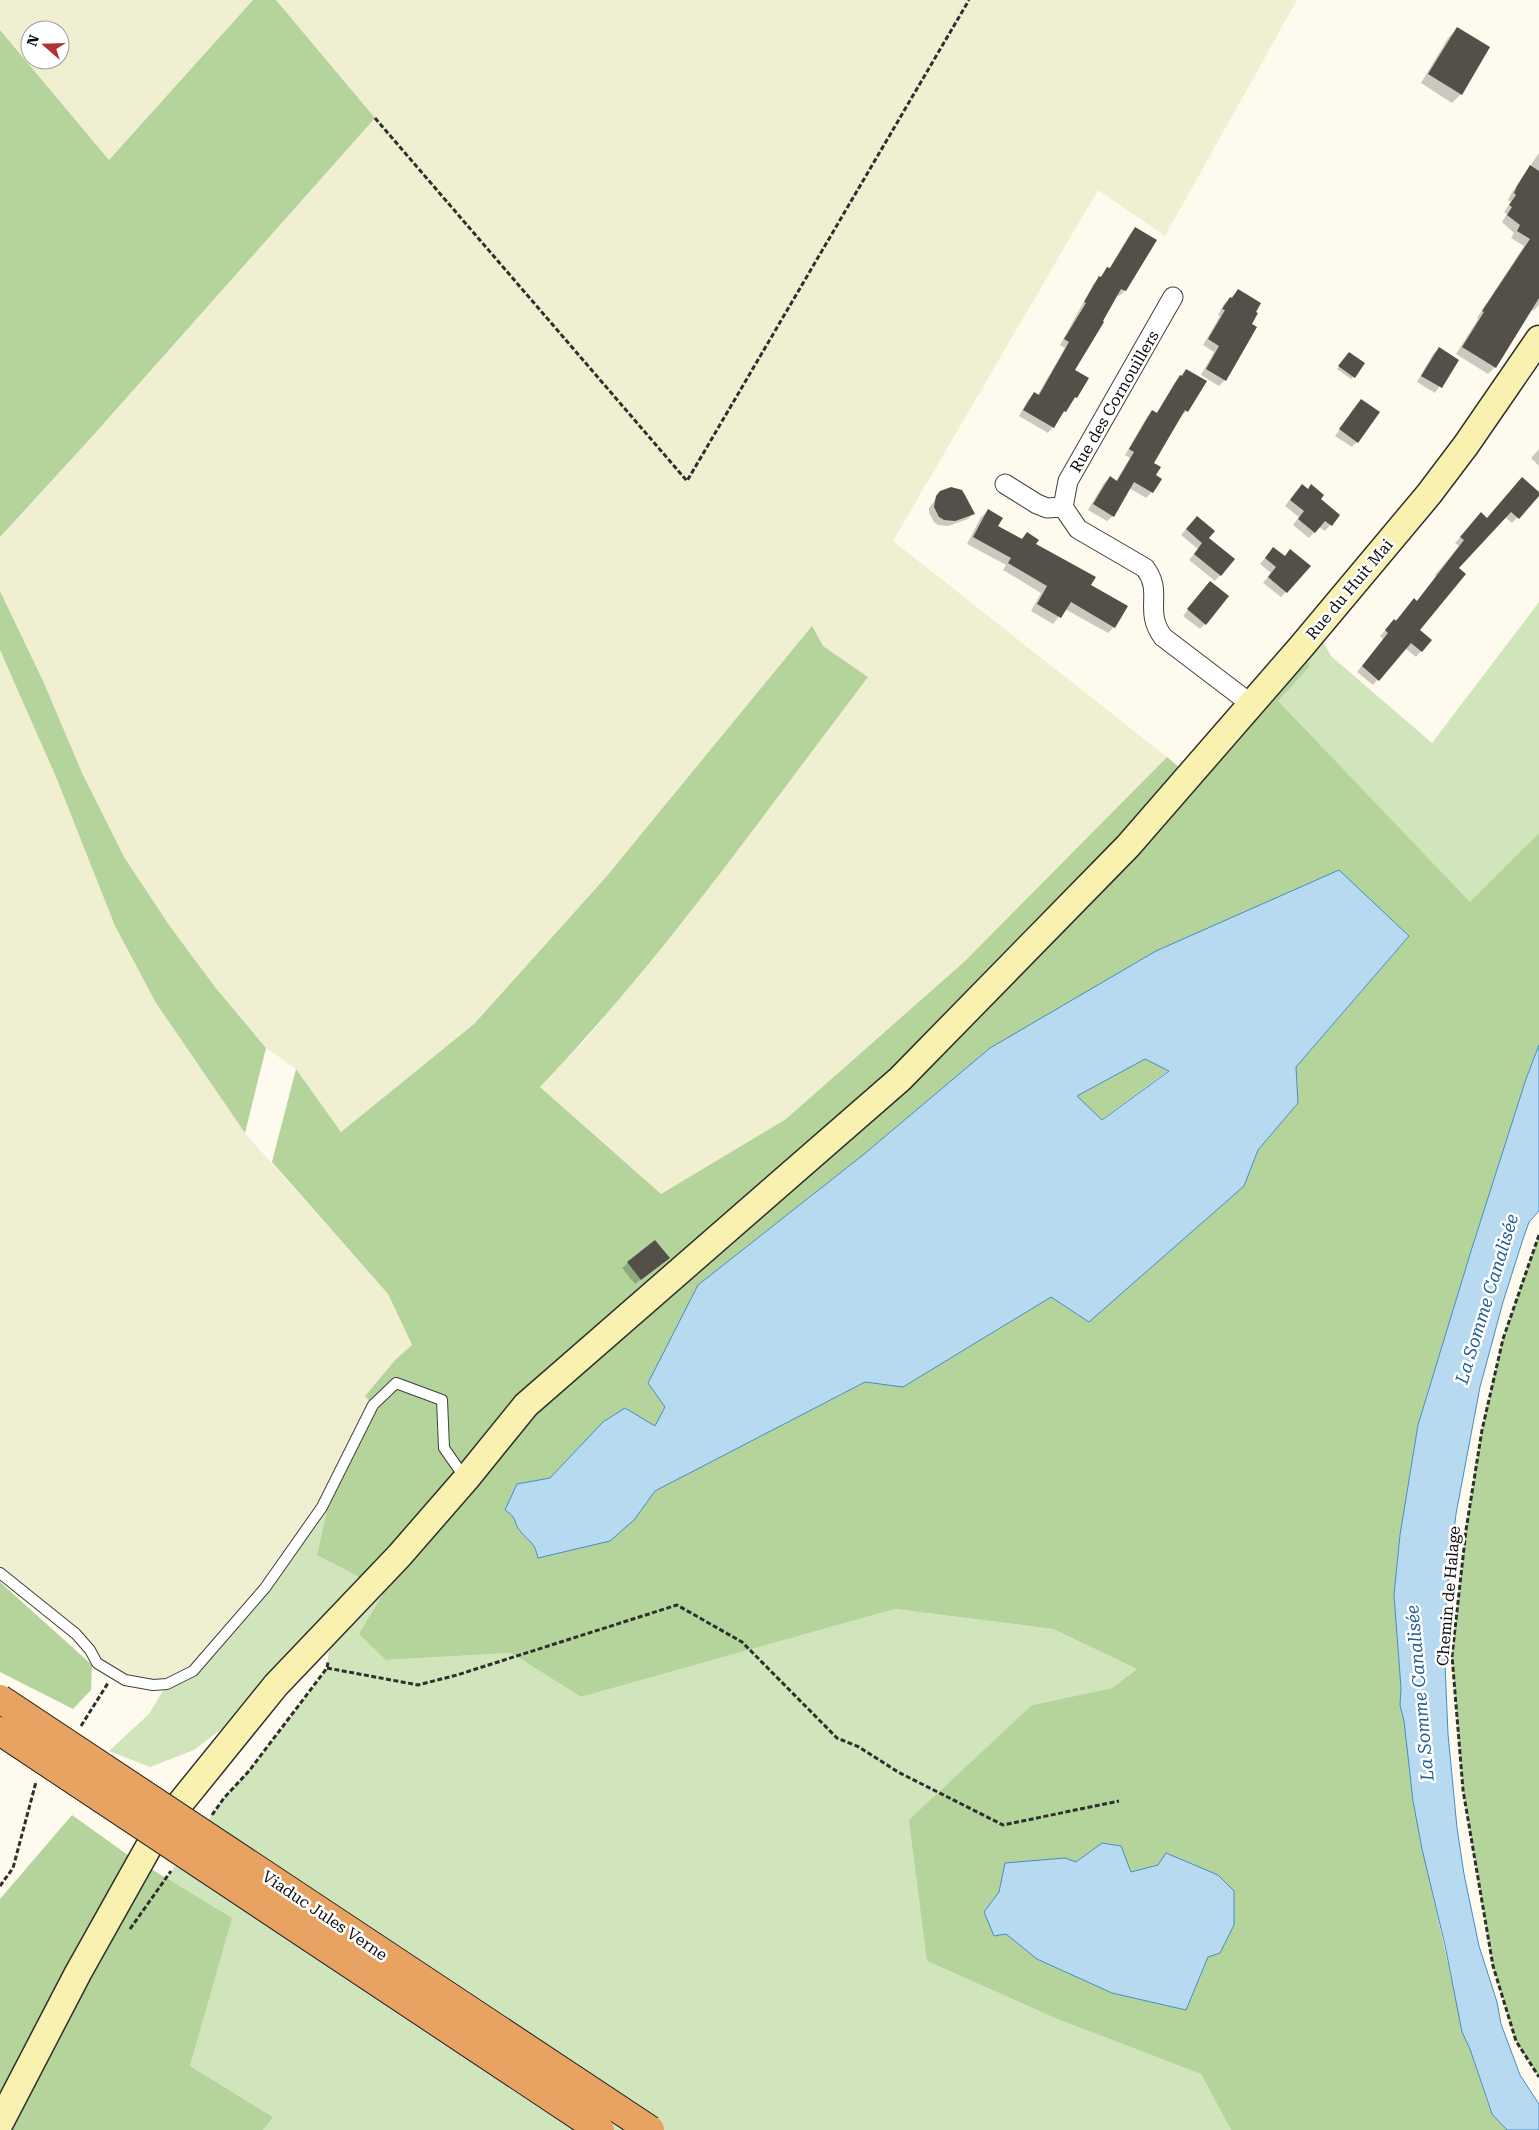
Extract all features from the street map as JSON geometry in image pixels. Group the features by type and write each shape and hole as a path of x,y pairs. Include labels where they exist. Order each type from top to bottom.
{"highway":[{"name":"Viaduc Jules Verne","path":"0,1699 650,2130"},
{"name":"Viaduc Jules Verne","path":"0,1731 600,2130"}],"street":[{"name":"Rue des Cornouillers","path":"1063,507 1068,480 1173,297"},
{"name":"Rue du Huit Mai","path":"0,2123 78,1973 157,1832 276,1685 399,1556 466,1479 526,1405 900,1079 1128,846 1359,578 1434,487 1466,446 1539,339"},
{"path":"1005,484 1036,504 1047,508 1063,507 1078,528 1145,568 1152,577 1154,587 1153,616 1156,628 1163,637 1251,704"}],"lane":[{"path":"0,1573 76,1634 90,1650 97,1663 125,1680 153,1685 167,1684 193,1670 265,1588 322,1507 373,1405 396,1383 442,1400 444,1448 466,1479"}],"path":[{"path":"375,118 687,481 969,0"},
{"name":"Chemin de Halage","path":"1539,1235 1503,1339 1482,1430 1466,1530 1452,1656 1463,1790 1493,1966 1516,2042 1539,2077"},
{"path":"327,1668 418,1685 457,1675 677,1605 742,1642 837,1738 859,1747 898,1772 1003,1825 1119,1801"}],"shaded area":[{"path":"0,0 253,0 109,160 34,70 70,70 70,20 20,20 20,54 0,30"},
{"path":"276,0 1297,0 1165,236 1098,190 893,541 1167,757 964,962 786,1119 661,1195 540,1087 588,1037 689,912 867,676 823,646 812,627 606,877 474,1024 341,1132 296,1069 266,1048 215,987 169,925 124,857 83,775 44,683 0,591 0,537 89,440 375,118"},
{"path":"0,650 56,777 115,926 156,1003 245,1133 388,1294 412,1346 396,1359 365,1396 373,1405 345,1461 265,1588 193,1671 167,1684 125,1680 97,1663 90,1649 0,1573"}],"green space":[{"path":"253,0 276,0 375,118 89,440 0,537 0,30 20,54 20,70 34,70 109,160"},
{"path":"0,591 44,683 83,775 124,857 169,925 215,987 266,1048 245,1133 156,1003 115,926 56,777 0,650"},
{"path":"1539,602 1539,833 1470,903 1277,701 1310,666 1307,658 1321,638 1331,656 1432,743"},
{"path":"812,626 823,646 868,677 750,835 669,939 584,1039 540,1087 661,1194 786,1119 964,962 1167,757 1192,778 1307,658 1310,666 1278,701 1470,902 1539,833 1539,1045 1526,1079 1471,1251 1418,1425 1400,1535 1394,1595 1401,1688 1400,1705 1404,1721 1418,1829 1462,2032 1470,2049 1492,2114 1507,2130 1231,2130 1201,2074 1057,2019 927,1961 909,1820 1032,1705 1112,1688 1137,1669 1053,1629 895,1609 581,1697 511,1653 386,1660 359,1634 382,1596 357,1576 317,1555 332,1487 373,1405 365,1396 396,1359 412,1345 388,1294 272,1162 296,1069 341,1132 474,1024 606,877","holes":["1409,936 1296,1067 1298,1103 1258,1150 1244,1186 1051,1297 903,1387 865,1382 655,1491 634,1520 534,1544 517,1524 515,1518 517,1484 550,1478 603,1422 625,1408 655,1427 665,1407 648,1383 698,1285 863,1155 990,1048","1121,1846 1131,1872 1158,1865 1208,1957 1186,2010 1112,1993 1037,1959 1006,1934 984,1912 999,1892"]},
{"path":"1145,1059 1169,1070 1101,1120 1077,1096"},
{"path":"1539,1235 1539,2077 1516,2041 1493,1966 1463,1790 1452,1656 1466,1530 1482,1430 1503,1339"},
{"path":"332,1487 317,1555 357,1576 382,1597 387,1660 511,1653 581,1697 895,1609 1053,1629 1137,1669 1112,1688 1032,1705 927,1961 1057,2019 1201,2074 1231,2130 263,2130 273,2117 190,2066 231,1918 166,1879 224,1798 257,1761 327,1669 329,1646 194,1750 150,1767 109,1751 149,1714 167,1684 193,1671 236,1622"},
{"path":"0,1582 92,1665 91,1690 73,1709 0,1672"},
{"path":"72,1815 125,1853 232,1918 190,2066 273,2117 263,2130 0,2130 0,1899"}],"water":[{"path":"1339,870 1409,936 1296,1067 1298,1103 1258,1150 1244,1186 1089,1322 1051,1297 903,1387 865,1382 655,1491 634,1520 610,1541 538,1558 534,1545 518,1529 514,1518 505,1510 517,1484 550,1478 603,1422 625,1408 655,1426 665,1407 648,1383 698,1285 863,1155 990,1048 1156,951","holes":["1145,1059 1169,1071 1102,1120 1077,1096"]},
{"name":"La Somme Canalisée","path":"1539,1045 1539,1211 1529,1222 1523,1239 1503,1302 1480,1387 1456,1514 1447,1590 1444,1641 1448,1734 1457,1828 1464,1874 1479,1946 1497,2002 1501,2024 1520,2075 1539,2104 1539,2130 1507,2130 1492,2114 1470,2049 1462,2032 1445,1945 1422,1849 1413,1801 1404,1721 1400,1705 1401,1688 1394,1595 1400,1535 1418,1425 1471,1251 1526,1079"},
{"path":"1102,1843 1121,1846 1131,1872 1158,1865 1166,1853 1218,1875 1234,1891 1234,1925 1220,1953 1208,1957 1186,2010 1112,1993 1037,1959 1006,1934 994,1936 984,1912 999,1892 1005,1863 1065,1858 1076,1862"}],"building":[{"path":"1457,27 1490,47 1462,95 1428,74"},
{"path":"1530,165 1539,171 1539,298 1496,368 1462,347 1484,312 1482,311 1530,239 1517,231 1520,225 1507,215 1512,207 1509,205 1516,195 1514,193 1517,186"},
{"path":"1135,227 1157,240 1126,291 1121,289 1104,322 1075,370 1089,378 1077,398 1075,397 1066,412 1064,411 1054,428 1023,410 1034,392 1039,395 1069,342 1064,339 1086,303 1084,302 1099,276 1101,277 1107,267 1110,268"},
{"path":"1238,289 1261,303 1252,324 1257,327 1226,381 1206,369 1219,346 1208,339 1225,310 1222,309"},
{"path":"1439,347 1459,360 1442,388 1421,376"},
{"path":"1349,352 1365,363 1355,378 1338,366"},
{"path":"1186,369 1207,381 1188,412 1185,410 1154,463 1161,467 1156,475 1162,479 1153,493 1134,482 1114,517 1093,504 1110,476 1117,481 1134,452 1129,449 1152,410 1157,413 1180,375 1182,376"},
{"path":"1361,399 1380,412 1358,443 1339,429"},
{"path":"1522,477 1539,492 1539,496 1519,519 1511,512 1459,568 1466,574 1420,630 1432,640 1422,652 1411,643 1379,681 1362,666 1388,633 1385,630 1394,619 1396,621 1414,598 1417,601 1464,540 1460,537 1481,512 1487,518"},
{"path":"1302,484 1308,489 1311,484 1324,495 1321,499 1340,515 1332,526 1325,521 1315,533 1298,519 1304,511 1290,500"},
{"path":"951,487 962,490 975,514 955,521 944,520 939,517 934,507 936,496 940,491"},
{"path":"988,509 1003,518 998,526 1022,539 1027,532 1039,540 1036,544 1096,577 1091,585 1128,606 1115,628 1071,602 1061,618 1037,604 1047,586 1008,563 1011,558 973,537"},
{"path":"1197,516 1215,531 1209,538 1235,559 1221,576 1194,554 1202,543 1186,529"},
{"path":"1273,547 1285,556 1290,549 1311,566 1287,593 1268,577 1276,567 1265,558"},
{"path":"1210,581 1229,596 1206,625 1187,609"},
{"path":"655,1240 670,1258 641,1280 627,1262"}]}
